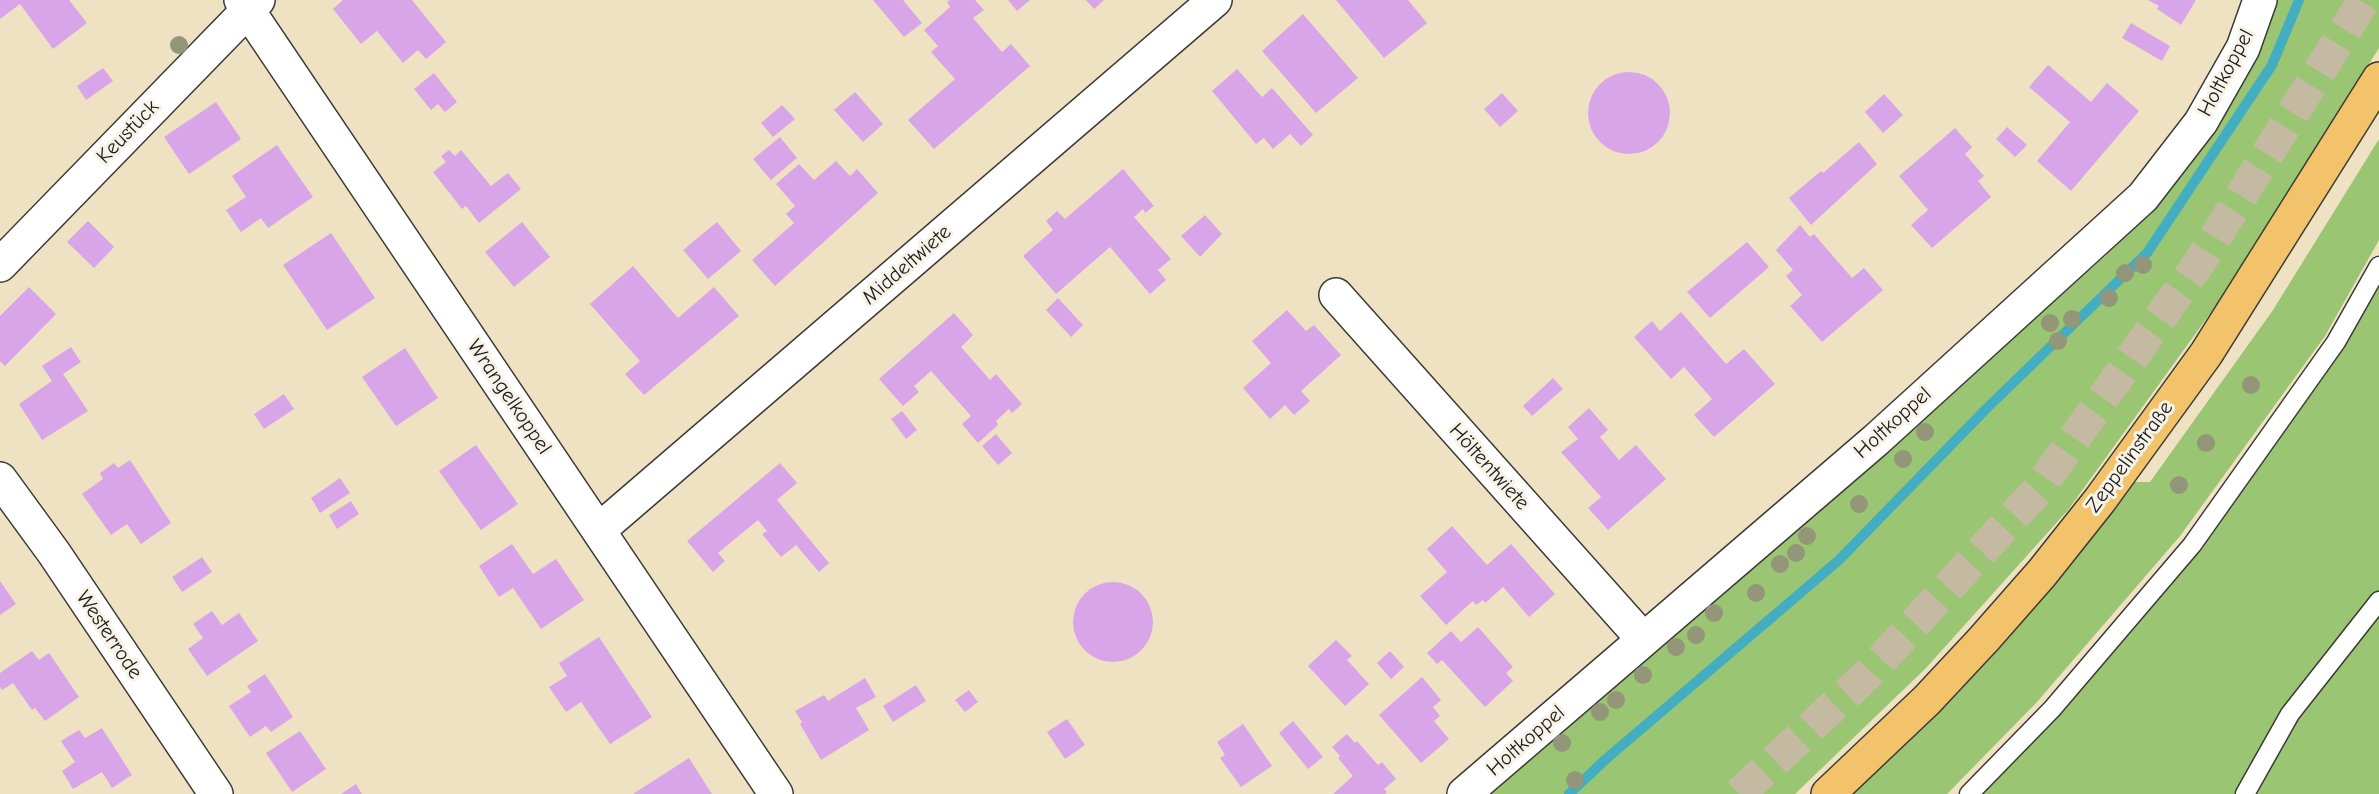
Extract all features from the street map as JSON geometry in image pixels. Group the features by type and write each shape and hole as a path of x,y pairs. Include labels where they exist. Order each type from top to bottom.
{"highway":[{"name":"Zeppelinstraße","path":"1828,794 1927,700 1984,639 2042,573 2100,500 2206,354 2379,79"}],"street":[{"name":"Middeltwiete","path":"599,530 1215,0"},
{"name":"Holtkoppel","path":"1464,794 1876,440 2143,197 2201,122 2243,48 2260,0"},
{"name":"Wrangelkoppel","path":"249,3 776,794"},
{"name":"Keustück","path":"0,265 249,3"},
{"name":"Höltentwiete","path":"1336,295 1643,639"},
{"name":"Westerrode","path":"0,479 54,553 216,794"}],"lane":[{"path":"1969,794 2052,710 2192,544 2336,342 2379,266"},
{"path":"2246,794 2290,714 2379,602"}],"green space":[{"path":"2277,0 2379,0 2379,48 2230,286 2068,510 1926,668 1795,794 1489,794 1656,652 2103,258 2160,203 2213,129 2260,52"},
{"path":"2379,139 2379,240 2325,336 2180,536 2037,702 1947,794 1847,794 2090,535 2135,482 2150,482 2273,310"},
{"path":"2379,285 2379,794 1980,794 2062,711 2199,549 2344,345"}],"building":[{"path":"0,0 69,0 87,23 53,49 20,4 0,19"},
{"path":"343,0 412,0 446,42 426,59 418,50 403,63 377,31 361,44 333,9"},
{"path":"873,0 903,0 922,23 904,37"},
{"path":"975,0 984,10 973,18 1002,52 1011,44 1030,66 934,149 908,120 955,79 931,52 938,46 924,30 950,7 947,2"},
{"path":"1008,0 1030,0 1017,11"},
{"path":"1086,0 1104,0 1094,9"},
{"path":"1336,0 1408,0 1427,23 1384,58"},
{"path":"2148,0 2196,0 2181,25 2157,9 2159,6"},
{"path":"1303,14 1358,78 1316,113 1262,51"},
{"path":"2131,23 2170,46 2162,61 2122,38"},
{"path":"2048,65 2091,102 2107,83 2139,111 2071,191 2037,161 2070,122 2029,87"},
{"path":"103,68 113,81 86,100 77,86"},
{"path":"1237,69 1262,97 1272,88 1313,135 1301,146 1290,134 1273,149 1264,138 1256,144 1212,91"},
{"path":"1629,72 1645,75 1658,84 1667,97 1670,113 1667,129 1658,142 1645,151 1629,154 1613,151 1600,142 1591,129 1588,113 1591,97 1600,84 1613,75"},
{"path":"434,73 457,102 445,112 438,104 431,110 414,89"},
{"path":"855,92 883,124 863,142 834,110"},
{"path":"1502,93 1518,111 1500,127 1484,109"},
{"path":"1884,94 1903,115 1883,133 1865,112"},
{"path":"216,102 241,139 189,174 164,137"},
{"path":"782,105 795,119 773,137 761,123"},
{"path":"2007,127 2027,145 2015,157 1996,139"},
{"path":"1955,128 1972,147 1965,154 1984,176 1978,181 1991,197 1932,248 1911,225 1928,210 1899,176"},
{"path":"780,137 797,158 771,180 753,159"},
{"path":"1859,142 1877,164 1811,225 1789,198"},
{"path":"277,145 313,197 268,228 261,218 241,232 226,210 246,197 232,176"},
{"path":"449,150 455,156 461,150 491,186 508,173 521,189 479,223 466,206 462,209 433,172 446,162 441,156"},
{"path":"836,161 850,176 857,169 878,193 775,286 752,260 794,223 786,214 795,206 776,184 799,164 814,180"},
{"path":"1123,169 1154,206 1145,213 1143,209 1134,217 1171,259 1158,270 1166,280 1150,294 1110,247 1056,294 1023,256 1053,230 1046,221 1057,211 1065,219"},
{"path":"1205,215 1222,234 1200,257 1181,236"},
{"path":"88,221 114,247 94,268 67,242"},
{"path":"522,222 550,257 514,287 485,252"},
{"path":"717,222 741,251 708,279 683,250"},
{"path":"1800,225 1810,237 1814,234 1852,278 1864,268 1883,290 1822,342 1790,306 1802,295 1786,276 1793,270 1776,250"},
{"path":"331,233 375,298 327,330 283,265"},
{"path":"1747,242 1769,267 1710,318 1687,292"},
{"path":"633,266 678,318 714,287 739,316 644,395 625,374 640,361 590,304"},
{"path":"29,287 56,314 5,366 0,361 0,316"},
{"path":"1058,298 1083,325 1071,337 1046,310"},
{"path":"1287,310 1306,331 1314,325 1341,355 1301,391 1310,401 1294,415 1285,405 1270,419 1243,388 1271,363 1252,341"},
{"path":"1681,312 1726,364 1744,349 1775,384 1714,437 1694,415 1712,399 1684,367 1671,379 1634,337 1652,321 1660,331"},
{"path":"954,313 973,335 961,347 990,380 996,374 1022,404 1012,413 1009,409 996,421 998,425 978,443 962,424 971,416 931,371 914,386 919,392 903,406 879,379"},
{"path":"71,347 81,362 63,374 88,411 42,440 19,404 52,381 42,366"},
{"path":"405,348 438,398 396,426 362,377"},
{"path":"1553,378 1563,389 1532,416 1523,406"},
{"path":"284,394 294,409 264,429 254,414"},
{"path":"1589,408 1608,430 1600,437 1619,460 1636,445 1666,479 1608,530 1588,508 1601,497 1561,452 1578,439 1568,427"},
{"path":"902,411 917,430 906,439 891,419"},
{"path":"996,434 1012,453 998,465 982,446"},
{"path":"476,445 518,504 481,530 439,471"},
{"path":"130,460 171,523 141,544 127,524 111,535 82,494 103,479 100,473 114,463 118,468"},
{"path":"780,463 797,483 777,500 829,563 819,572 796,545 781,557 762,534 767,531 758,520 718,553 725,561 713,572 687,541"},
{"path":"340,478 350,493 320,513 311,498"},
{"path":"351,501 359,514 337,529 329,515"},
{"path":"1452,526 1487,565 1511,544 1555,594 1529,617 1503,587 1485,603 1483,600 1476,605 1473,601 1446,625 1420,596 1447,572 1427,549"},
{"path":"512,544 533,574 556,559 584,600 541,629 513,588 499,597 479,566"},
{"path":"202,557 212,572 182,592 172,577"},
{"path":"0,581 16,604 0,615"},
{"path":"1113,582 1128,585 1141,594 1150,607 1153,622 1150,637 1141,650 1128,659 1113,662 1098,659 1085,650 1076,637 1073,622 1076,607 1085,594 1098,585"},
{"path":"212,611 222,625 239,613 258,641 207,676 188,649 203,638 193,624"},
{"path":"1478,627 1513,667 1506,673 1513,681 1485,707 1442,660 1437,664 1427,653 1451,631 1461,642"},
{"path":"599,637 652,717 610,744 581,702 566,712 549,687 567,676 559,663"},
{"path":"1336,640 1352,656 1347,660 1369,684 1345,706 1308,666"},
{"path":"32,651 39,660 49,653 79,697 45,721 35,708 32,710 13,683 2,690 0,687 0,673"},
{"path":"1390,651 1404,667 1391,679 1377,663"},
{"path":"265,674 293,717 271,732 266,726 250,737 229,706 251,692 247,686"},
{"path":"1422,677 1441,700 1433,707 1440,716 1434,721 1449,739 1421,763 1379,715"},
{"path":"865,678 876,697 856,708 869,730 821,760 795,711 824,695 828,701"},
{"path":"916,685 926,701 893,722 883,706"},
{"path":"969,690 978,702 965,712 955,700"},
{"path":"1067,719 1085,745 1065,759 1047,732"},
{"path":"1293,721 1323,757 1308,769 1279,733"},
{"path":"1243,724 1272,766 1241,787 1220,758 1225,755 1217,742"},
{"path":"102,728 132,775 112,788 102,772 73,789 62,771 75,762 61,741 79,730 85,738"},
{"path":"300,731 326,769 292,792 266,753"},
{"path":"1347,734 1355,743 1357,741 1378,765 1382,762 1396,779 1384,789 1387,792 1385,794 1333,794 1353,776 1332,747"},
{"path":"689,758 712,794 633,794"},
{"path":"356,784 362,794 341,794"}],"waterway":[{"path":"1569,794 1606,759 1839,560 1985,410 2147,253 2272,65 2299,0"}],"tunnel":[{"path":"1739,794 1869,673 2037,491 2199,263 2364,0"}]}
